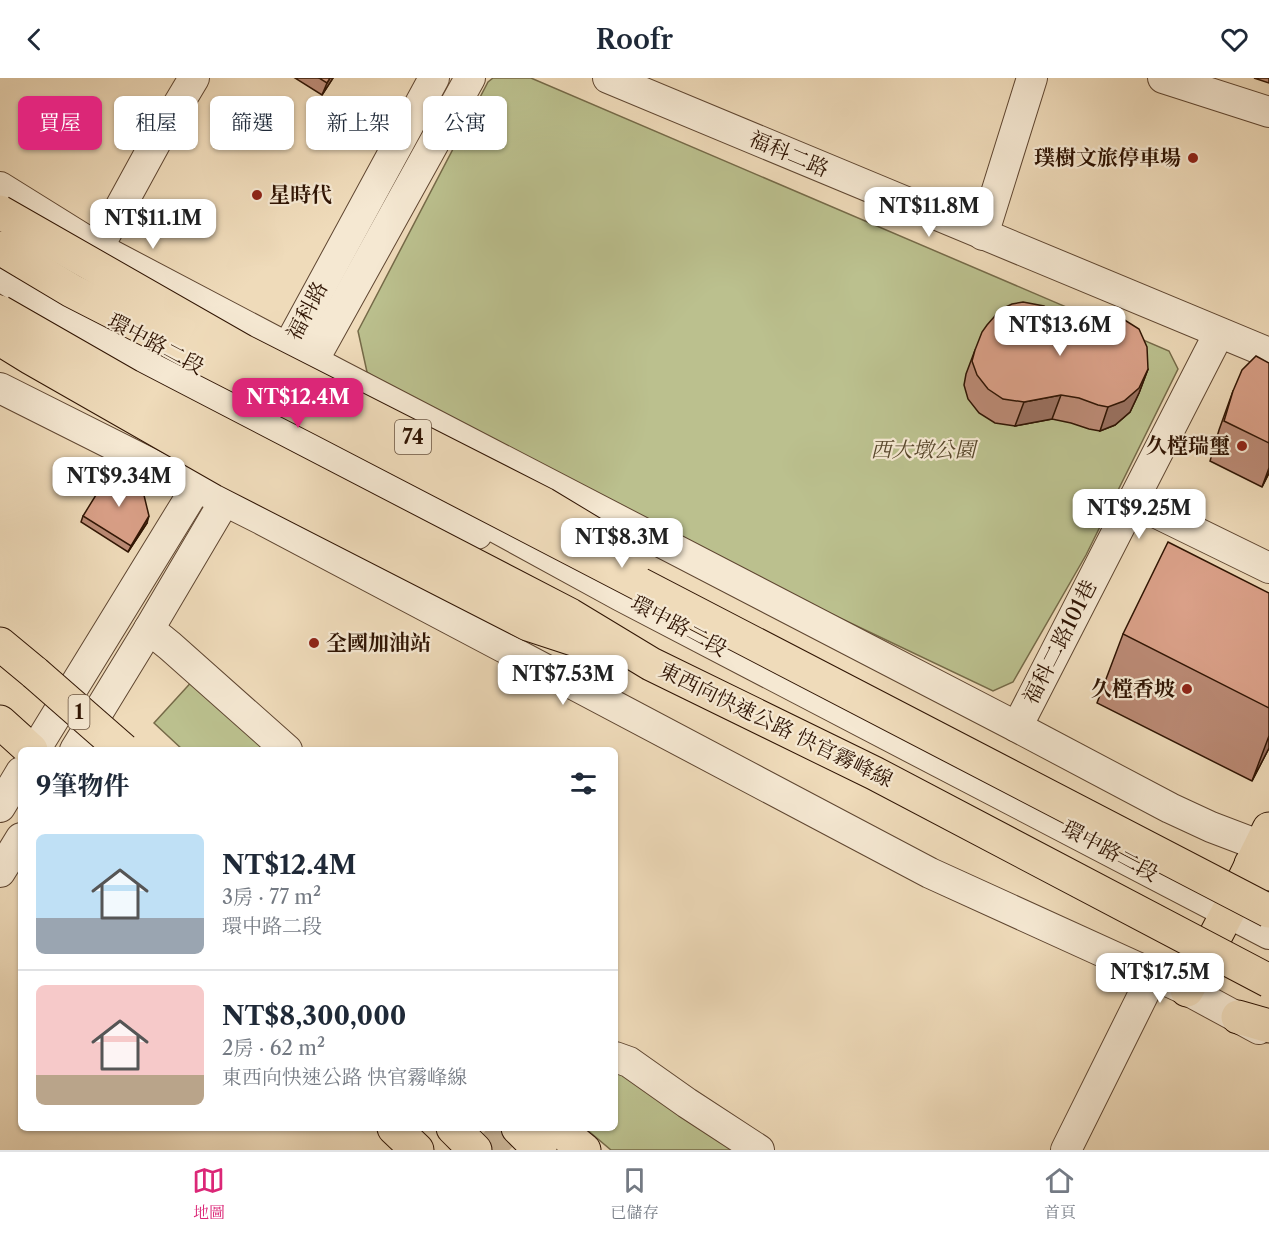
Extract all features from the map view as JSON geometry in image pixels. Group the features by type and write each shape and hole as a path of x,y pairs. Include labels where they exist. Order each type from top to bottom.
{"main road":[{"name":"74","path":"0,212 243,351 544,504 694,594 818,677"},
{"name":"74","path":"0,248 72,291 1269,911"},
{"name":"東西向快速公路 快官霧峰線","path":"0,312 129,386 570,615 651,664 874,773 1269,981"},
{"path":"0,339 229,471 528,624 651,664"},
{"name":"1","path":"0,644 120,747"},
{"path":"1186,990 1264,853"},
{"path":"1238,1017 1269,1027"},
{"path":"397,1131 417,1150"},
{"path":"456,1131 475,1150"},
{"path":"521,1131 540,1150"},
{"path":"561,1131 585,1150"}],"street":[{"path":"98,248 194,78"},
{"name":"福科路","path":"77,747 277,417 300,354 434,78"},
{"name":"福科路","path":"20,739 196,487 250,405 300,354 470,78"},
{"name":"福科二路","path":"608,78 1219,333 1268,348"},
{"path":"983,235 1032,78"},
{"path":"1163,78 1269,112"},
{"path":"0,187 98,248 1170,808 1264,853"},
{"name":"環中路二段","path":"0,255 250,405"},
{"name":"環中路二段","path":"0,276 62,314 277,417 1224,920 1269,952"},
{"name":"福科二路101巷","path":"1017,727 1219,333"},
{"path":"0,388 225,501 930,873 1186,990 1269,1035"},
{"path":"1132,501 1269,568"},
{"path":"149,630 284,747"},
{"path":"0,807 18,777"},
{"path":"0,872 18,843"},
{"name":"環中路二段","path":"1224,920 1269,934"},
{"path":"1066,1150 1153,975"},
{"path":"618,1058 629,1062 759,1150"}],"green space":[{"name":"西大墩公園","path":"493,78 531,78 1169,351 1178,369 1086,555 1013,682 993,691 798,598 391,388 367,372 358,331 452,150 507,150 507,96 481,96 488,82"},
{"path":"196,677 276,747 180,747 154,723"},
{"path":"618,1074 744,1150 611,1150 589,1131 618,1131"}],"building":[{"path":"319,78 330,78 327,83"},
{"path":"1023,302 1044,306 1067,322 1079,324 1113,315 1139,329 1147,347 1148,369 1139,388 1124,401 1108,407 1061,395 1024,402 1003,399 988,389 977,375 972,361 982,332 1001,309"},
{"path":"1256,356 1269,363 1269,443 1224,421 1242,370"},
{"path":"112,469 142,487 149,516 131,546 83,516"},
{"path":"1168,542 1269,593 1269,708 1123,634"}],"tunnel":[{"path":"487,1150 508,1131"}],"place":[{"name":"璞樹文旅停車場","path":"1193,158"},
{"name":"星時代","path":"257,195"},
{"name":"久樘瑞璽","path":"1242,446"},
{"name":"全國加油站","path":"314,643"},
{"name":"久樘香坡","path":"1187,689"}]}
